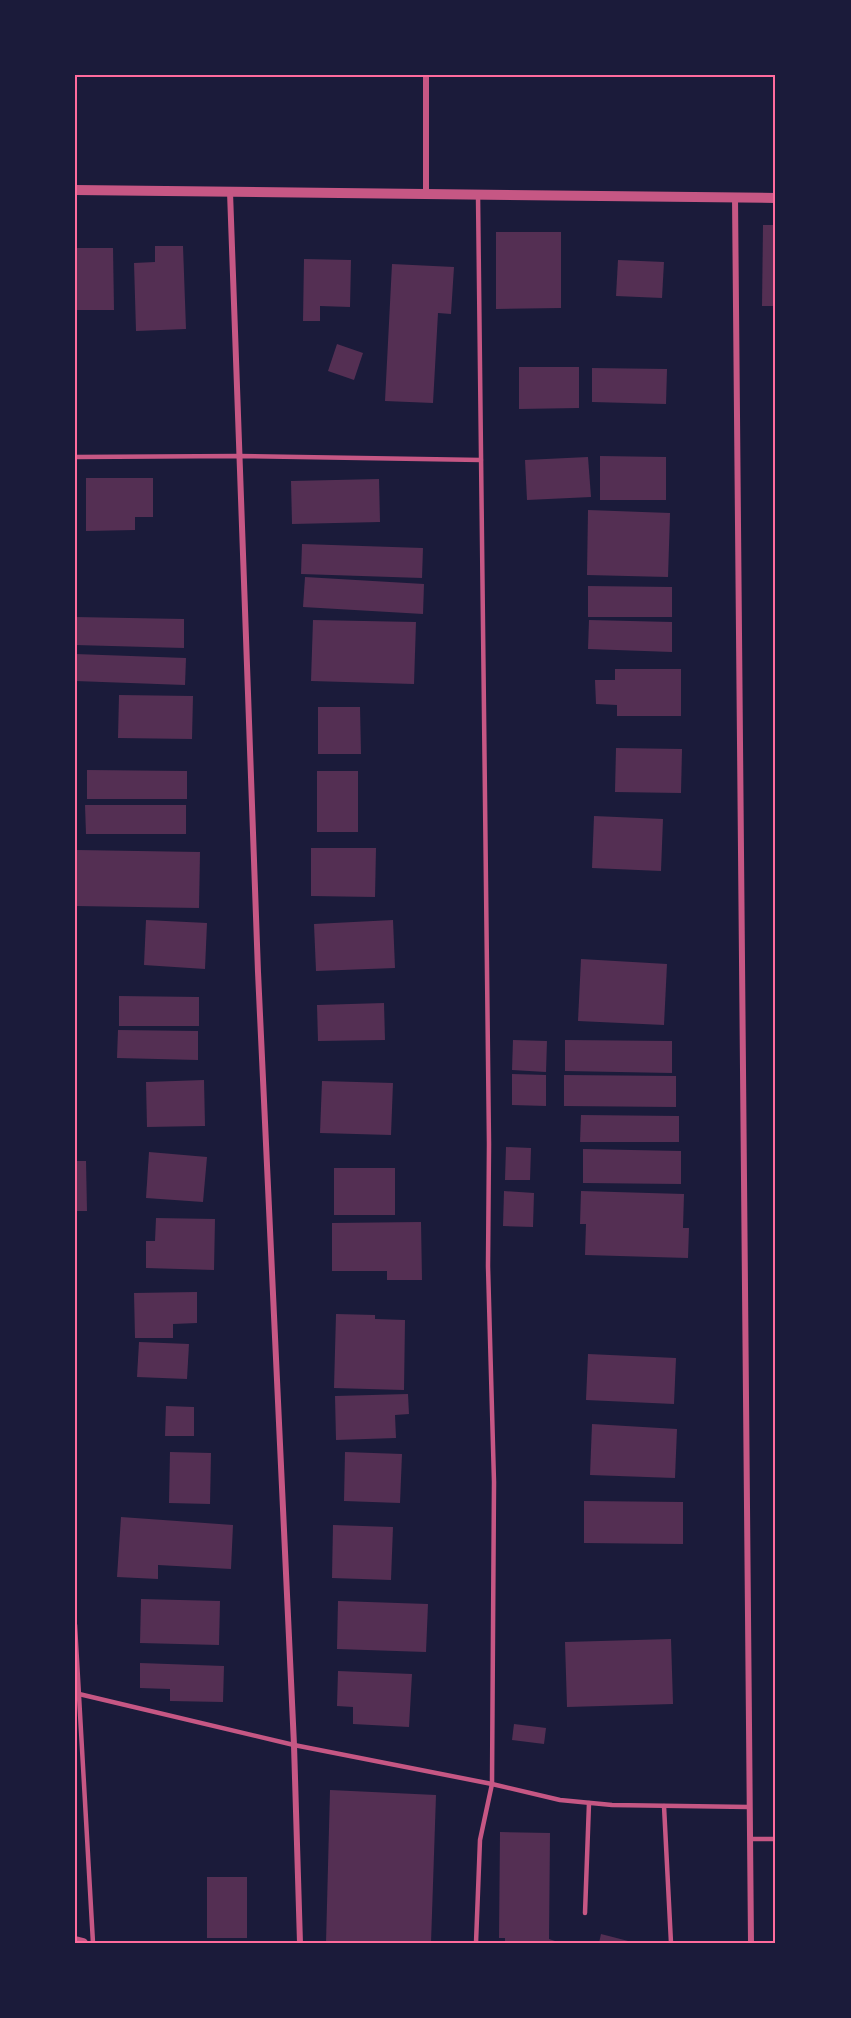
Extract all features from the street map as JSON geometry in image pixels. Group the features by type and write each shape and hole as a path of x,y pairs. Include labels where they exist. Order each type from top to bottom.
{"street":[{"path":"426,75 426,194"},
{"path":"75,190 776,198"},
{"path":"230,192 258,972 294,1744 300,1943"},
{"path":"735,197 751,1943"},
{"path":"75,1941 83,1943"}],"lane":[{"path":"477,1943 480,1840 492,1784 494,1482 488,1266 489,1144 478,195"},
{"path":"75,457 239,456 481,460"},
{"path":"75,1625 93,1943"},
{"path":"79,1694 294,1744 560,1800 664,1806 749,1807"},
{"path":"585,1912 589,1803"},
{"path":"664,1806 671,1943"},
{"path":"750,1839 776,1839"}],"building":[{"path":"763,225 776,225 776,306 762,306"},
{"path":"496,232 561,232 561,308 496,309"},
{"path":"155,246 183,246 186,329 136,331 134,263 155,262"},
{"path":"75,248 113,248 114,310 75,310"},
{"path":"304,259 351,260 350,307 320,306 320,321 303,321"},
{"path":"618,260 664,262 662,298 616,296"},
{"path":"392,264 454,267 451,314 438,313 433,403 385,401"},
{"path":"337,344 363,353 354,380 328,371"},
{"path":"519,367 579,367 579,408 519,409"},
{"path":"592,368 667,369 666,404 592,402"},
{"path":"600,456 666,457 666,500 600,500"},
{"path":"588,457 591,497 527,500 525,460"},
{"path":"86,478 153,478 153,517 135,517 135,530 86,531"},
{"path":"379,479 380,522 292,524 291,481"},
{"path":"588,510 670,513 668,577 587,575"},
{"path":"302,544 423,548 422,578 301,574"},
{"path":"305,577 424,584 423,614 303,607"},
{"path":"588,586 672,587 672,617 588,617"},
{"path":"75,617 184,619 184,648 75,645"},
{"path":"313,620 416,622 414,684 311,681"},
{"path":"589,620 672,622 672,652 588,649"},
{"path":"75,654 186,658 185,685 75,681"},
{"path":"615,669 681,669 681,716 617,716 617,705 596,704 595,680 615,680"},
{"path":"119,695 193,696 192,739 118,738"},
{"path":"318,707 360,707 361,754 318,754"},
{"path":"616,748 682,749 681,793 615,792"},
{"path":"87,770 187,771 187,799 87,799"},
{"path":"317,771 358,771 358,832 317,832"},
{"path":"85,805 186,805 186,834 86,834"},
{"path":"594,816 663,819 661,871 592,868"},
{"path":"311,848 376,848 375,897 311,896"},
{"path":"77,850 200,852 199,908 76,906"},
{"path":"146,920 207,923 205,969 144,965"},
{"path":"393,920 395,968 316,971 314,924"},
{"path":"581,959 667,964 664,1025 578,1021"},
{"path":"119,996 199,997 199,1026 119,1026"},
{"path":"384,1003 385,1040 318,1041 317,1005"},
{"path":"118,1030 198,1031 198,1060 117,1058"},
{"path":"513,1040 547,1041 546,1072 512,1070"},
{"path":"565,1040 672,1041 672,1073 565,1071"},
{"path":"512,1074 546,1075 546,1106 512,1105"},
{"path":"564,1075 676,1076 676,1107 564,1106"},
{"path":"204,1080 205,1126 147,1127 146,1082"},
{"path":"322,1081 393,1083 391,1135 320,1133"},
{"path":"581,1115 679,1116 679,1142 580,1142"},
{"path":"506,1147 531,1148 530,1180 505,1180"},
{"path":"583,1149 681,1151 681,1184 583,1183"},
{"path":"149,1152 207,1157 203,1202 146,1198"},
{"path":"75,1161 86,1161 87,1211 75,1211"},
{"path":"334,1168 395,1168 395,1215 334,1215"},
{"path":"504,1191 534,1193 533,1227 503,1226"},
{"path":"581,1191 684,1194 683,1228 689,1228 688,1258 585,1255 586,1224 580,1224"},
{"path":"156,1218 215,1219 214,1270 146,1268 146,1241 155,1241"},
{"path":"421,1222 422,1280 387,1280 387,1271 332,1271 332,1223"},
{"path":"197,1292 197,1323 173,1324 173,1338 135,1338 134,1293"},
{"path":"336,1314 375,1315 375,1319 405,1320 404,1390 334,1388"},
{"path":"139,1342 189,1344 187,1379 137,1377"},
{"path":"588,1354 676,1358 674,1404 586,1400"},
{"path":"408,1394 409,1414 395,1415 396,1438 336,1440 335,1396"},
{"path":"166,1406 194,1407 194,1436 165,1436"},
{"path":"592,1424 677,1429 675,1478 590,1475"},
{"path":"170,1452 211,1453 210,1504 169,1503"},
{"path":"345,1452 402,1454 400,1503 344,1501"},
{"path":"584,1501 683,1502 683,1544 584,1543"},
{"path":"121,1517 233,1525 231,1569 158,1565 158,1579 117,1577"},
{"path":"333,1525 393,1527 391,1580 332,1578"},
{"path":"141,1599 220,1601 219,1645 140,1643"},
{"path":"338,1601 428,1604 426,1652 337,1649"},
{"path":"671,1639 673,1704 567,1707 565,1642"},
{"path":"140,1663 224,1666 223,1702 170,1701 170,1689 140,1688"},
{"path":"338,1671 412,1674 409,1727 353,1724 353,1707 337,1706"},
{"path":"514,1724 546,1728 544,1744 512,1740"},
{"path":"330,1790 436,1795 431,1943 326,1943"},
{"path":"500,1832 550,1833 549,1939 561,1943 505,1943 505,1938 499,1938"},
{"path":"207,1877 247,1877 247,1938 207,1938"},
{"path":"601,1934 632,1942 632,1943 599,1943"}]}
